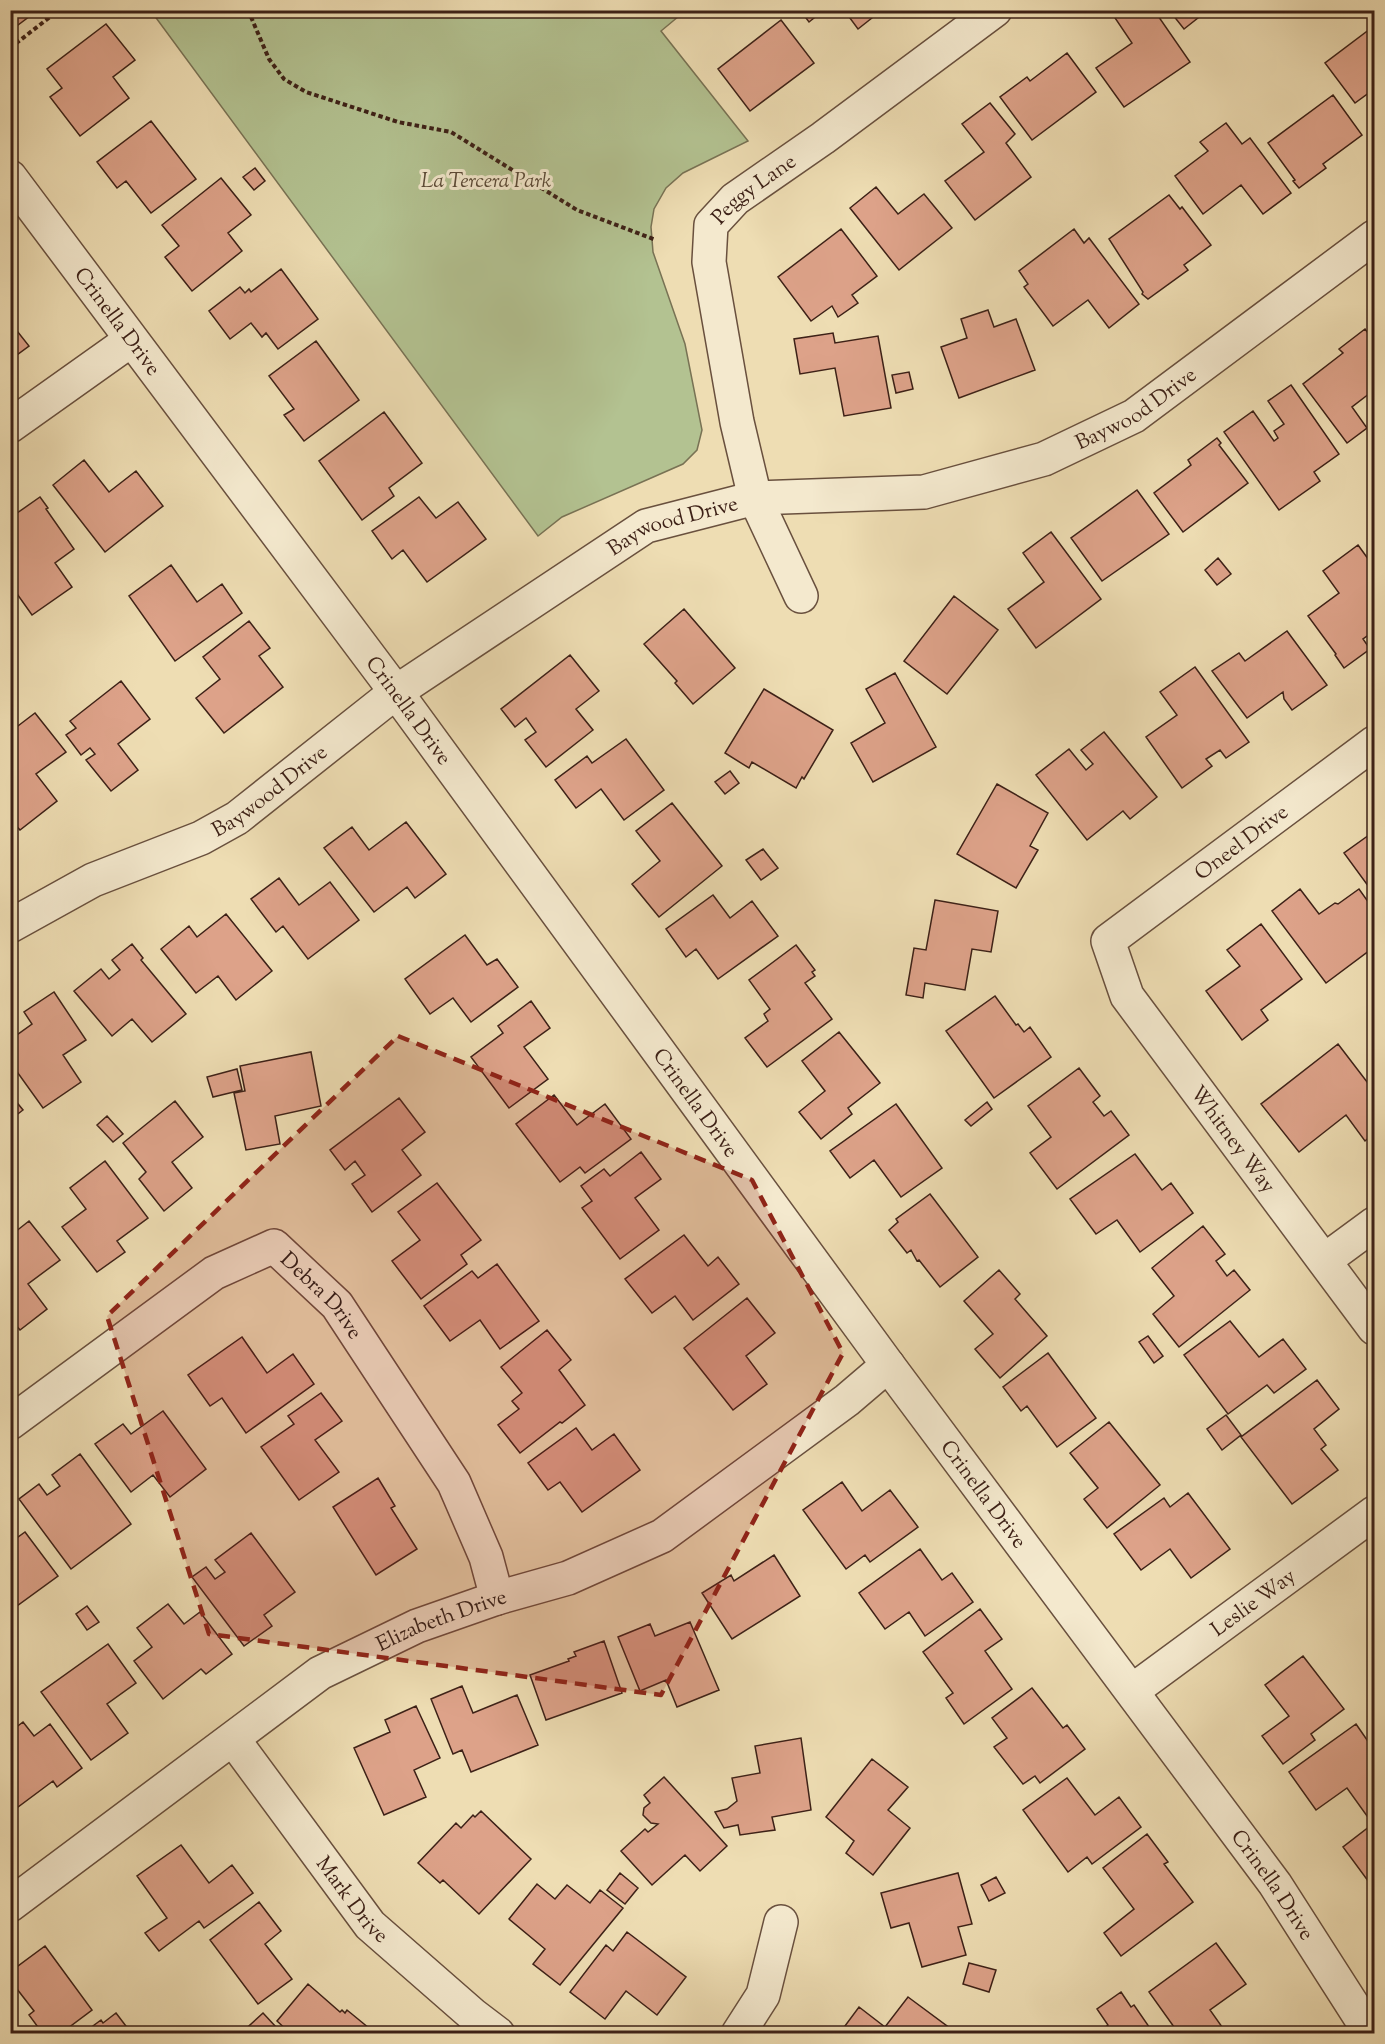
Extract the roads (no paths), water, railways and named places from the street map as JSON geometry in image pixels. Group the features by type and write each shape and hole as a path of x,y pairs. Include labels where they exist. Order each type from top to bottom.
{"street":[{"name":"Peggy Lane","path":"801,596 755,498 737,422 709,262 711,225 735,199 823,138 995,10"},
{"name":"Crinella Drive","path":"10,177 396,692 888,1365 1275,1884 1361,2030"},
{"name":"Baywood Drive","path":"10,926 93,880 201,838 237,818 396,692 646,526 755,498 924,492 1044,459 1134,416 1374,237"},
{"path":"10,426 131,340"},
{"name":"Oneel Drive","path":"1108,941 1374,743"},
{"name":"Whitney Way","path":"1108,941 1127,996 1374,1328"},
{"path":"1325,1260 1374,1224"},
{"name":"Debra Drive","path":"10,1423 214,1273 274,1246 337,1305 454,1483 486,1557 497,1598"},
{"name":"Elizabeth Drive","path":"10,1905 320,1674 417,1626 497,1598 568,1578 662,1536 847,1400 888,1365"},
{"name":"Leslie Way","path":"1132,1691 1374,1513"},
{"name":"Mark Drive","path":"233,1739 370,1925 498,2034"},
{"path":"738,2034 763,1995 781,1922"}],"park label":[{"name":"La Tercera Park","path":"486,180"}]}
